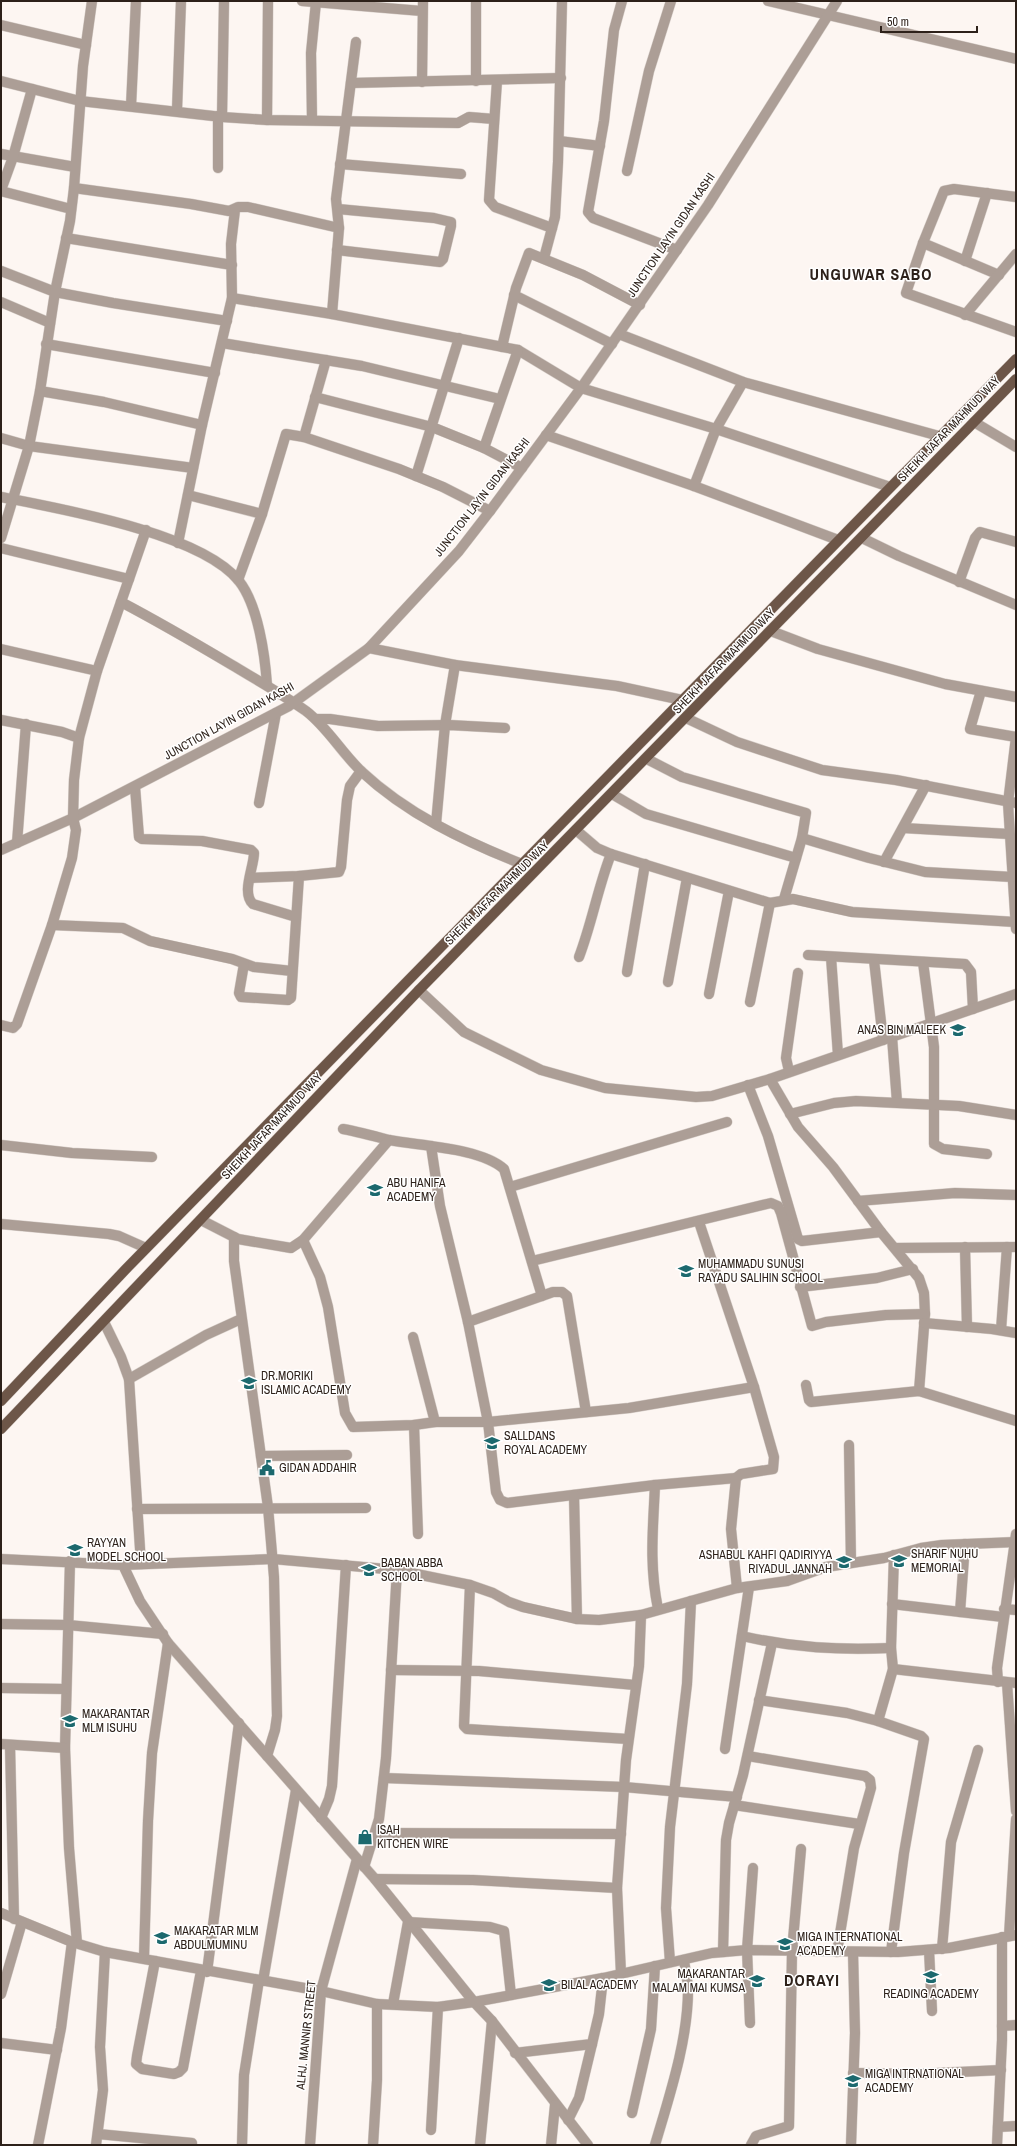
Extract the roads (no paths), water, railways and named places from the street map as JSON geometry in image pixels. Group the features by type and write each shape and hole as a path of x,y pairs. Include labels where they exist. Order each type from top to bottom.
{"main road":[{"name":"SHEIKH JAFAR MAHMUD WAY","path":"1,1401 146,1248 1016,359"},
{"name":"SHEIKH JAFAR MAHMUD WAY","path":"3,1423 104,1322 419,990 647,759 1016,379"}],"street":[{"path":"1,538 29,446 40,391 54,292 71,209 74,188 80,101 92,1"},
{"path":"131,106 136,1"},
{"path":"177,110 182,1"},
{"path":"218,168 224,1"},
{"path":"267,120 268,1"},
{"path":"302,1 422,6 422,82"},
{"path":"476,1 476,81"},
{"path":"544,258 552,228 559,141 562,1"},
{"path":"622,1 614,30 600,146 588,212 590,216 677,250"},
{"path":"627,170 654,52 671,1"},
{"path":"768,1 1016,59"},
{"name":"JUNCTION LAYIN GIDAN KASHI","path":"1,850 73,818 276,713 293,703 369,648 436,577 490,512 581,388 640,306 837,1"},
{"path":"312,120 311,53 316,2"},
{"path":"1,25 86,45"},
{"path":"332,314 339,228 336,199 356,42"},
{"path":"350,84 561,78"},
{"path":"1,81 80,101 177,110 220,117 267,120 345,120 458,123 468,117 494,119"},
{"path":"497,81 489,200 495,208 552,228"},
{"path":"32,89 13,157 1,190 71,209"},
{"path":"559,141 600,146"},
{"path":"1,154 75,167"},
{"path":"340,164 461,174"},
{"path":"74,188 191,204 229,211 235,210 238,207 248,207 339,228"},
{"path":"1016,197 954,190 944,191 923,243 906,293 1016,332"},
{"path":"965,261 987,193"},
{"path":"337,250 440,262 443,259 451,226 450,222 434,218 338,209"},
{"path":"178,543 202,425 232,298 231,244 235,210"},
{"path":"66,238 232,265"},
{"path":"923,243 999,275"},
{"path":"502,347 514,294 527,256 532,253 582,275 640,306"},
{"path":"965,315 1016,254"},
{"path":"1,271 54,292 112,303 227,321"},
{"path":"514,294 612,344"},
{"path":"232,298 332,314 518,350 581,388 716,429 890,487"},
{"path":"1,302 50,323"},
{"path":"619,334 743,382 940,436"},
{"path":"416,476 459,338"},
{"path":"222,343 362,366 500,399"},
{"path":"46,344 215,373"},
{"path":"484,448 518,350"},
{"path":"304,437 326,360"},
{"path":"694,486 716,429 743,382"},
{"path":"40,391 104,402 202,425"},
{"path":"315,397 432,427 484,448 522,468"},
{"path":"974,422 1016,447"},
{"path":"238,580 262,514 279,459 284,437 288,433 304,437 416,476 443,487 490,512"},
{"path":"546,435 694,486 838,540"},
{"path":"1,438 29,446 193,468"},
{"path":"188,495 262,514"},
{"path":"1,497 146,530 198,551 217,563 238,580 249,598 254,612 266,669 267,685"},
{"path":"1,1025 13,1028 18,1024 52,925 72,858 76,830 73,818 74,780 79,738 97,671 146,530"},
{"path":"959,582 976,538 980,532 1016,542"},
{"path":"862,538 959,582 1016,605"},
{"path":"1,548 129,579"},
{"path":"121,602 183,635 267,685 316,719 361,771 394,799 436,824 487,850 522,864"},
{"path":"771,631 818,649 944,684 1016,697"},
{"path":"369,648 455,665 617,686 682,700"},
{"path":"1,649 97,671"},
{"path":"436,824 445,725 455,665"},
{"path":"576,830 597,848 611,854 770,903 793,899 852,912 1016,926 1009,834 1016,737 970,729 981,691"},
{"path":"259,803 276,713"},
{"path":"686,718 737,742 822,770 926,785 1012,803"},
{"path":"316,719 330,719 378,726 445,725 505,728"},
{"path":"1,720 62,732 79,738"},
{"path":"17,843 26,724"},
{"path":"647,759 682,777 806,813 802,838 784,900"},
{"path":"250,878 299,876 339,872 341,867 347,800 350,786 361,771"},
{"path":"884,862 926,785"},
{"path":"135,787 139,837 142,839 202,841 251,850 254,853 254,857 248,896 253,904 296,917"},
{"path":"612,794 646,814 796,858"},
{"path":"903,828 1009,834"},
{"path":"802,838 884,862 938,874 1012,877"},
{"path":"579,957 590,928 605,870 611,854"},
{"path":"626,972 645,864"},
{"path":"244,964 239,993 241,997 288,1000 292,996 292,971 299,876"},
{"path":"668,982 688,878"},
{"path":"709,994 729,890"},
{"path":"750,1002 770,903"},
{"path":"52,925 123,928 150,941 232,959 244,964 292,971"},
{"path":"808,955 874,960 965,964 969,967 971,972 973,1008"},
{"path":"831,956 838,1054"},
{"path":"874,960 897,1102"},
{"path":"923,962 934,1047 934,1144 938,1148 987,1154"},
{"path":"790,1072 786,1058 798,973"},
{"path":"419,990 464,1032 525,1064 568,1078 620,1091 696,1097 712,1096 770,1079 838,1054 1016,994"},
{"path":"770,1079 790,1114 881,1232 913,1269 922,1282 925,1319 919,1391"},
{"path":"748,1085 768,1136 798,1239 802,1241 881,1232"},
{"path":"790,1114 834,1103 856,1101 959,1106 1016,1115"},
{"path":"510,1187 727,1122"},
{"path":"344,1128 389,1140 475,1154 496,1162 504,1169 542,1296"},
{"path":"201,1220 234,1237 291,1248 303,1240 389,1140"},
{"path":"1,1145 72,1153 152,1157"},
{"path":"431,1146 440,1206 468,1322 488,1422 496,1492 500,1500 507,1503 655,1485 736,1478 741,1474 773,1468 773,1450 700,1222"},
{"path":"858,1201 955,1193 1016,1195"},
{"path":"532,1261 700,1222 771,1203 778,1206 810,1324 814,1327 826,1322 886,1315 925,1319 967,1327 1016,1333"},
{"path":"1,1224 109,1234 119,1236 146,1248"},
{"path":"234,1237 234,1261 241,1319 268,1508 273,1559 277,1716 275,1730 267,1756"},
{"path":"303,1240 320,1277 328,1307 345,1413 353,1427 414,1425 435,1422 488,1422 629,1408 754,1387"},
{"path":"965,1247 967,1327"},
{"path":"895,1248 1011,1247 1001,1330"},
{"path":"800,1287 877,1278 913,1269"},
{"path":"468,1322 553,1292 562,1292 567,1296 586,1412"},
{"path":"129,1379 206,1335 241,1319"},
{"path":"104,1322 121,1357 129,1379 141,1564"},
{"path":"413,1337 435,1422"},
{"path":"806,1385 809,1400 811,1402 919,1391 1016,1421"},
{"path":"414,1425 418,1534"},
{"path":"849,1445 851,1563"},
{"path":"261,1456 347,1455"},
{"path":"736,1478 731,1529 737,1588"},
{"path":"655,1485 652,1582 658,1609"},
{"path":"574,1495 577,1619"},
{"path":"138,1509 366,1508"},
{"path":"1,1559 70,1561 123,1565 273,1559 397,1570 470,1585 493,1593 523,1607 577,1619 599,1620 641,1615 737,1588 787,1581 826,1567 894,1555 922,1548 1016,1539 997,1668 1007,1682 1015,1774 1016,1811"},
{"path":"960,1612 965,1544"},
{"path":"878,1721 893,1669 891,1648 894,1555"},
{"path":"38,2145 57,2050 74,1943 65,1748 70,1561"},
{"path":"123,1565 140,1601 165,1639 375,1879 408,1922 474,2002 492,2021 555,2105 588,2145"},
{"path":"321,1818 330,1799 332,1786 346,1565"},
{"path":"364,1867 376,1833 384,1778 397,1570"},
{"path":"470,1585 463,1722 467,1729 628,1739"},
{"path":"725,1749 749,1586"},
{"path":"670,1962 666,1908 673,1792 687,1684 691,1601"},
{"path":"892,1604 960,1612 1004,1613 1016,1610"},
{"path":"621,1974 617,1888 628,1739 639,1666 641,1615"},
{"path":"1,1624 68,1625 165,1639"},
{"path":"742,1636 772,1643 838,1650 891,1648"},
{"path":"144,1958 148,1821 152,1753 165,1639"},
{"path":"723,1952 726,1840 748,1756 772,1643"},
{"path":"893,1669 1007,1682"},
{"path":"391,1670 466,1671 635,1685"},
{"path":"1,1688 66,1689"},
{"path":"760,1700 816,1708 878,1721 921,1736 924,1739 906,1845 891,1952"},
{"path":"155,1961 136,2064 142,2069 174,2074 183,2068 204,1971 239,1723"},
{"path":"1,1994 18,1920 5,1744 65,1748"},
{"path":"942,1949 951,1842 957,1816 978,1750"},
{"path":"748,1756 865,1776 870,1780 871,1788 859,1824 837,1952"},
{"path":"384,1778 624,1787 736,1801 859,1824"},
{"path":"242,2145 244,2075 296,1790"},
{"path":"997,2145 1002,2026 1016,1819"},
{"path":"376,1833 621,1834"},
{"path":"751,2145 756,2136 789,2126 792,1951 801,1849"},
{"name":"ALHJ. MANNIR STREET","path":"310,2145 321,1991 357,1859"},
{"path":"750,2023 747,1950 753,1868"},
{"path":"375,1879 472,1880 617,1888"},
{"path":"1,1913 74,1943 105,1952 321,1991 377,2004 438,2006 474,2002 603,1978 670,1962 723,1952 747,1950 837,1952 929,1950 942,1949 1009,1936"},
{"path":"408,1922 490,1927 504,1931 511,1995"},
{"path":"393,2004 408,1922"},
{"path":"929,1950 932,2011"},
{"path":"96,2145 102,2090 100,2047 105,1952"},
{"path":"851,2145 855,2032 853,1952"},
{"path":"655,2145 675,2076 685,2017 688,1989 684,1960"},
{"path":"632,2113 651,2029 655,1966"},
{"path":"568,2120 579,2098 599,2014 603,1978"},
{"path":"373,2145 377,2080 377,2004"},
{"path":"431,2130 438,2006"},
{"path":"480,2145 492,2021"},
{"path":"1002,2026 1016,2025"},
{"path":"1,2043 57,2050"},
{"path":"515,2053 592,2044"},
{"path":"853,2073 917,2074 1001,2070"},
{"path":"551,2145 555,2105"},
{"path":"998,2127 1016,2126"},
{"path":"98,2134 192,2143"}],"place":[{"name":"ANAS BIN MALEEK","path":"958,1030"},
{"name":"ABU HANIFA ACADEMY","path":"375,1190"},
{"name":"MUHAMMADU SUNUSI RAYADU SALIHIN SCHOOL","path":"686,1271"},
{"name":"DR.MORIKI ISLAMIC ACADEMY","path":"249,1383"},
{"name":"SALLDANS ROYAL ACADEMY","path":"492,1443"},
{"name":"GIDAN ADDAHIR","path":"267,1468"},
{"name":"RAYYAN MODEL SCHOOL","path":"75,1550"},
{"name":"SHARIF NUHU MEMORIAL","path":"899,1561"},
{"name":"ASHABUL KAHFI QADIRIYYA RIYADUL JANNAH","path":"844,1562"},
{"name":"BABAN ABBA SCHOOL","path":"369,1570"},
{"name":"MAKARANTAR MLM ISUHU","path":"70,1721"},
{"name":"ISAH KITCHEN WIRE","path":"365,1837"},
{"name":"MAKARATAR MLM ABDULMUMINU","path":"162,1938"},
{"name":"MIGA INTERNATIONAL ACADEMY","path":"785,1944"},
{"name":"READING ACADEMY","path":"931,1977"},
{"name":"MAKARANTAR MALAM MAI KUMSA","path":"757,1981"},
{"name":"BILAL ACADEMY","path":"549,1985"},
{"name":"MIGA INTRNATIONAL ACADEMY","path":"853,2081"}],"district":[{"name":"UNGUWAR SABO","path":"871,274"},
{"name":"DORAYI","path":"812,1980"}]}
